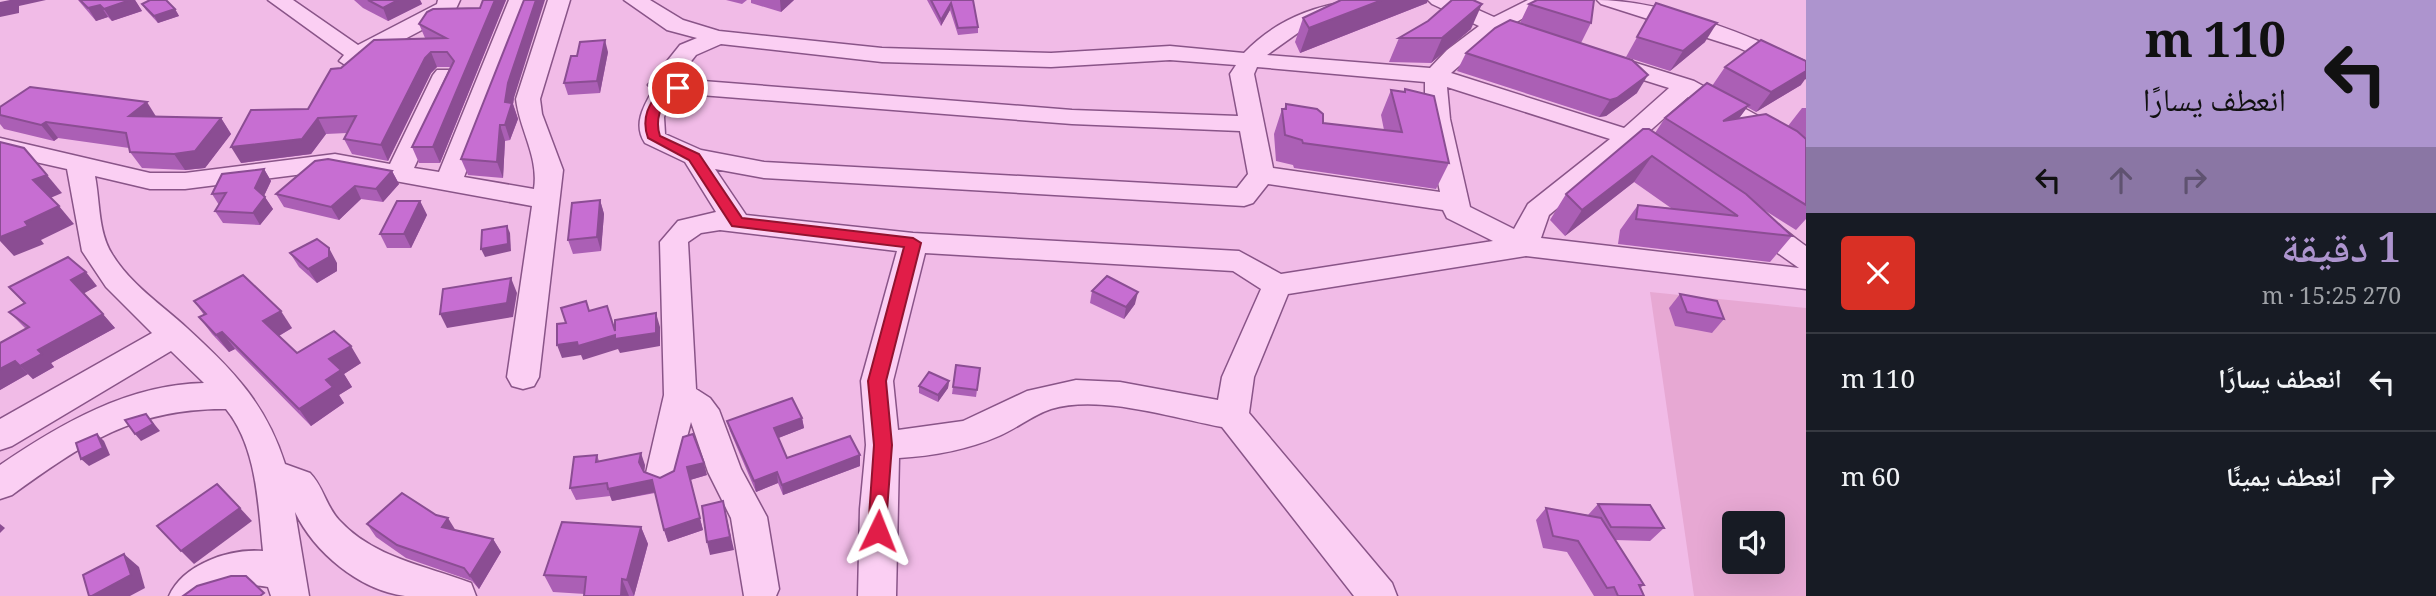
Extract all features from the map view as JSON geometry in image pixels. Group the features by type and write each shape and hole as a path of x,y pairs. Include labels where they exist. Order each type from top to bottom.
{"street":[{"path":"279,0 357,54"},
{"path":"341,72 357,54 428,19 446,8 449,0"},
{"path":"448,183 520,0"},
{"path":"523,377 550,170 530,114 528,99 559,0"},
{"path":"635,0 675,25 718,37 882,55 1051,60 1170,53 1437,76 1628,137 1662,161"},
{"path":"667,86 652,114 650,125 654,138 694,157 764,170 1244,197 1261,175 1242,74 1248,59 1284,31 1364,0"},
{"path":"1439,0 1494,24 1558,45"},
{"path":"1526,246 1457,212 1436,119 1437,76 1449,61 1494,24 1544,0"},
{"path":"1608,0 1747,43 1806,71"},
{"path":"718,37 688,50 660,85 1072,117 1251,124"},
{"path":"1584,53 1686,86 1806,153"},
{"path":"399,173 444,75"},
{"path":"1526,246 1527,231 1538,210 1686,86"},
{"path":"0,146 150,181 185,181 335,162 545,200"},
{"path":"694,157 737,223"},
{"path":"78,164 84,176 88,220 99,259 121,285 206,362 233,396 252,423 275,495 286,584 240,565 226,570 188,596"},
{"path":"1261,175 1456,203"},
{"path":"1731,208 1804,260"},
{"path":"663,473 680,395 674,242 680,231 689,225 720,221 913,243 1239,261 1277,285 1526,246 1804,260"},
{"path":"877,596 878,509 883,445 877,381 913,243"},
{"path":"1232,416 1238,377 1277,285"},
{"path":"0,436 174,334"},
{"path":"883,445 949,438 986,427 1018,409 1056,395 1097,393 1232,416 1378,596"},
{"path":"0,484 97,424 153,402 192,395 233,396"},
{"path":"680,395 698,407 707,419 725,472 749,517 760,589"},
{"path":"270,478 289,478 299,483 318,520 340,546 385,571 457,596"}],"shaded area":[{"path":"1650,292 1806,308 1806,596 1694,596"}],"building":[{"path":"80,0 130,0 104,9 100,5 88,8"},
{"path":"150,0 166,0 175,9 154,16 142,4"},
{"path":"368,0 398,0 383,8"},
{"path":"483,0 495,0 433,147 412,147 454,61 447,52 431,52 425,58 381,145 344,139 356,116 318,118 302,139 231,147 251,110 308,109 331,69 341,68 374,40 446,38 419,24 427,12 433,9 480,8"},
{"path":"524,0 536,0 508,83 505,102 512,103 505,125 500,125 497,162 461,159"},
{"path":"931,0 973,0 978,27 958,28 951,3 941,20"},
{"path":"1341,0 1382,0 1309,28 1303,18"},
{"path":"1452,0 1473,0 1482,4 1442,38 1399,38 1428,21"},
{"path":"1537,0 1594,0 1591,23 1529,4"},
{"path":"1656,3 1717,23 1683,51 1637,37"},
{"path":"1510,20 1632,60 1648,75 1617,98 1610,100 1466,53 1495,28"},
{"path":"605,40 597,81 564,83 571,56 577,56 580,42"},
{"path":"1761,40 1806,61 1806,71 1771,92 1725,67"},
{"path":"1707,83 1749,105 1723,121 1766,114 1806,139 1806,205 1665,118"},
{"path":"30,87 147,102 129,116 221,118 195,151 174,154 130,152 126,133 46,122 41,125 0,115 0,107"},
{"path":"1405,89 1434,96 1449,163 1303,143 1302,140 1285,135 1282,109 1286,109 1286,104 1317,109 1323,114 1323,123 1402,132 1391,90 1405,92"},
{"path":"1643,129 1649,129 1746,194 1792,236 1636,219 1638,205 1738,216 1652,156 1582,210 1566,194"},
{"path":"0,142 24,148 47,175 33,180 59,206 25,222 28,226 0,237"},
{"path":"328,159 392,171 376,189 355,186 331,207 276,194 315,161"},
{"path":"264,169 255,188 265,197 253,213 215,211 226,193 212,194 222,174"},
{"path":"600,200 597,237 568,240 572,203"},
{"path":"397,201 420,201 404,234 380,234"},
{"path":"507,226 508,244 481,249 482,230"},
{"path":"317,239 329,248 329,257 308,269 290,253"},
{"path":"68,257 86,272 71,280 103,314 38,350 42,354 20,366 15,361 0,369 0,343 29,327 9,312 25,303 9,287"},
{"path":"243,275 281,311 263,321 297,353 334,331 351,346 329,359 341,370 326,380 333,387 299,409 222,332 216,335 199,317 206,314 194,301"},
{"path":"1107,276 1138,292 1126,307 1092,291"},
{"path":"511,278 507,303 440,314 443,289"},
{"path":"1680,294 1717,301 1724,319 1687,312"},
{"path":"586,301 589,311 607,306 615,331 615,320 656,313 656,333 615,339 615,335 578,346 577,342 557,345 557,324 566,323 561,308"},
{"path":"956,365 980,368 977,390 953,387"},
{"path":"929,372 949,381 938,395 919,386"},
{"path":"792,398 802,418 774,428 787,458 850,436 860,455 782,485 777,472 754,481 727,421"},
{"path":"146,414 153,424 135,434 125,420"},
{"path":"97,434 103,448 81,459 76,443"},
{"path":"693,434 704,463 687,467 700,518 664,530 652,480 608,489 607,483 570,488 574,457 597,455 596,462 641,453 639,462 644,472 660,478 674,471 683,437"},
{"path":"217,484 240,508 181,551 157,526"},
{"path":"402,493 436,515 448,518 442,527 493,539 470,576 464,568 397,545 367,524"},
{"path":"723,501 730,537 707,542 702,506"},
{"path":"1598,504 1650,505 1664,528 1611,527"},
{"path":"1546,508 1601,518 1644,585 1639,585 1644,596 1618,596 1614,587 1607,588 1578,541 1553,536"},
{"path":"562,522 641,527 627,580 622,579 621,596 584,596 586,577 544,575"},
{"path":"124,554 131,575 89,596 83,575"},
{"path":"231,576 246,576 264,593 260,596 183,596 197,586"}],"route":[{"path":"678,88 667,86 654,108 650,125 654,138 694,157 737,223 913,243 877,381 883,445 878,531"}]}
